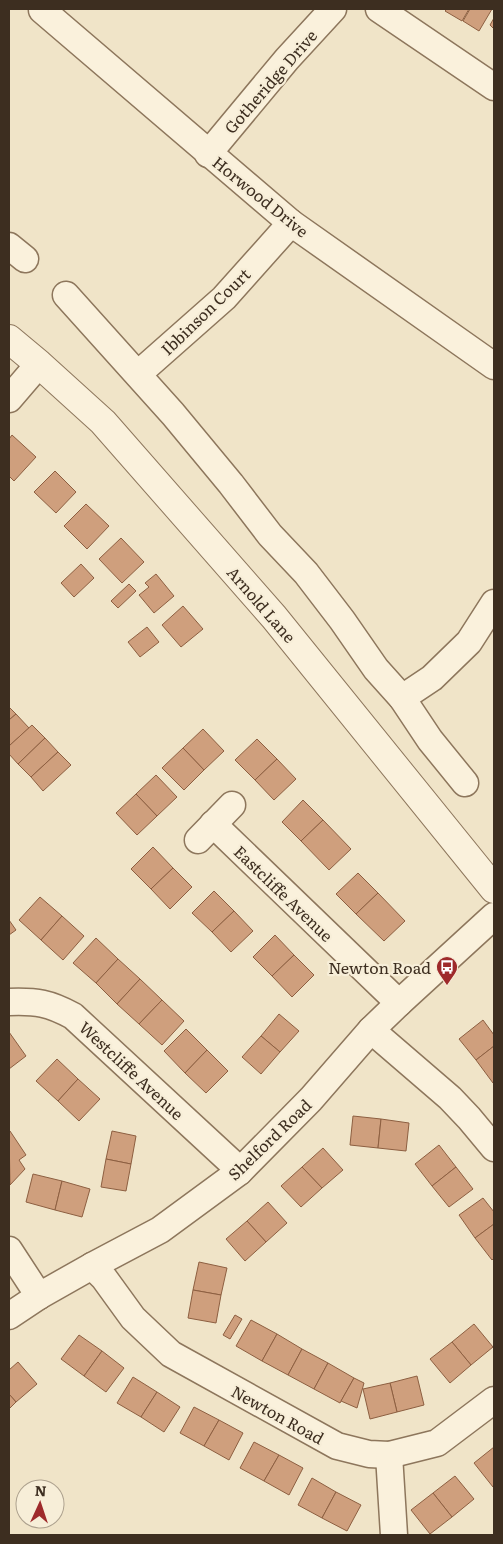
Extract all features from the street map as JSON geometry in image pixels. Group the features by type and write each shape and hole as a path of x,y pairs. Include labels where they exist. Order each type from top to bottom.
{"street":[{"name":"Horwood Drive","path":"41,9 208,154 291,223 494,366"},
{"name":"Gotheridge Drive","path":"208,154 287,59 333,9"},
{"path":"379,9 494,87"},
{"name":"Ibbinson Court","path":"138,374 224,298 291,223"},
{"path":"66,295 173,414 270,535 306,573 376,669 402,698 430,740 465,783"},
{"name":"Arnold Lane","path":"9,339 103,422 267,609 494,889"},
{"path":"9,399 39,364"},
{"path":"402,698 432,678 469,642 494,603"},
{"name":"Eastcliffe Avenue","path":"232,805 205,832 399,1003"},
{"name":"Shelford Road","path":"9,1316 92,1266 160,1230 238,1172 311,1099 371,1030 494,916"},
{"name":"Westcliffe Avenue","path":"9,1002 29,1001 54,1006 74,1016 231,1162 238,1172"},
{"path":"371,1030 450,1098 494,1148"},
{"path":"9,1250 40,1296"},
{"name":"Newton Road","path":"92,1266 104,1278 133,1318 171,1354 337,1446 369,1454 389,1455 437,1443 494,1400"},
{"path":"389,1455 394,1535"}],"building":[{"path":"447,9 469,9 462,21 445,11"},
{"path":"470,9 492,9 479,31 463,21"},
{"path":"494,18 494,29 490,25"},
{"path":"12,435 36,457 14,481 9,476 9,439"},
{"path":"55,471 76,492 56,513 34,492"},
{"path":"86,504 109,526 87,549 64,526"},
{"path":"121,538 144,562 122,583 99,559"},
{"path":"81,564 94,578 74,597 61,583"},
{"path":"156,574 174,596 154,613 139,595 149,587 145,583"},
{"path":"129,584 136,591 118,608 111,601"},
{"path":"183,606 203,629 181,647 162,625"},
{"path":"147,627 159,642 140,657 128,642"},
{"path":"9,707 16,714 9,720"},
{"path":"16,714 29,728 9,746 9,720"},
{"path":"32,725 45,738 18,764 9,754 9,746"},
{"path":"203,729 224,751 204,770 183,748"},
{"path":"45,738 58,752 31,777 18,764"},
{"path":"257,739 277,759 255,780 235,760"},
{"path":"183,748 204,770 184,790 162,768"},
{"path":"58,752 71,765 43,791 31,777"},
{"path":"277,759 296,779 274,800 255,780"},
{"path":"156,775 177,797 157,816 136,794"},
{"path":"136,794 157,816 137,835 116,813"},
{"path":"303,800 323,820 301,841 282,822"},
{"path":"323,820 351,849 329,870 301,841"},
{"path":"153,847 173,868 151,889 131,869"},
{"path":"173,868 192,887 170,909 151,889"},
{"path":"358,873 378,893 356,914 336,894"},
{"path":"214,891 234,911 212,932 192,913"},
{"path":"378,893 405,921 384,941 356,914"},
{"path":"40,897 62,916 41,940 19,920"},
{"path":"234,911 253,931 231,952 212,932"},
{"path":"62,916 84,936 63,960 41,940"},
{"path":"9,920 16,930 9,935"},
{"path":"275,935 294,955 272,976 253,957"},
{"path":"96,938 118,959 96,983 73,963"},
{"path":"294,955 314,975 292,997 272,976"},
{"path":"118,959 140,979 117,1004 96,983"},
{"path":"140,979 162,1000 139,1024 117,1004"},
{"path":"162,1000 184,1021 162,1045 139,1024"},
{"path":"279,1014 299,1031 280,1052 261,1036"},
{"path":"483,1020 494,1035 494,1046 476,1060 459,1039"},
{"path":"186,1029 207,1050 185,1073 164,1051"},
{"path":"9,1032 26,1056 9,1069"},
{"path":"261,1036 280,1052 261,1074 242,1057"},
{"path":"494,1046 494,1082 493,1083 476,1060"},
{"path":"207,1050 228,1071 206,1093 185,1073"},
{"path":"57,1059 78,1079 58,1101 36,1081"},
{"path":"78,1079 100,1099 79,1121 58,1101"},
{"path":"353,1116 381,1119 378,1148 350,1145"},
{"path":"381,1119 409,1123 406,1151 378,1148"},
{"path":"112,1131 136,1136 131,1164 106,1159"},
{"path":"9,1132 26,1155 19,1160 25,1169 10,1185"},
{"path":"439,1145 456,1167 432,1186 415,1164"},
{"path":"323,1148 343,1170 322,1188 302,1167"},
{"path":"106,1159 131,1164 126,1191 101,1187"},
{"path":"302,1167 322,1188 301,1207 281,1186"},
{"path":"456,1167 473,1189 449,1207 432,1186"},
{"path":"33,1174 62,1181 55,1210 26,1202"},
{"path":"62,1181 90,1189 82,1217 55,1210"},
{"path":"483,1198 494,1212 494,1224 475,1238 459,1215"},
{"path":"268,1202 287,1223 266,1242 247,1221"},
{"path":"247,1221 266,1242 245,1261 226,1239"},
{"path":"494,1224 494,1258 492,1260 475,1238"},
{"path":"199,1262 227,1268 221,1295 193,1290"},
{"path":"193,1290 221,1295 216,1323 188,1318"},
{"path":"235,1315 242,1319 230,1339 223,1335"},
{"path":"251,1320 277,1334 262,1361 236,1346"},
{"path":"474,1324 493,1347 471,1365 452,1342"},
{"path":"277,1334 302,1349 288,1375 262,1361"},
{"path":"79,1335 102,1351 84,1376 61,1359"},
{"path":"452,1342 471,1365 450,1383 430,1359"},
{"path":"302,1349 328,1363 314,1389 288,1375"},
{"path":"102,1351 124,1368 106,1392 84,1376"},
{"path":"18,1362 37,1384 16,1402 9,1394 9,1370"},
{"path":"328,1363 354,1378 340,1403 314,1389"},
{"path":"417,1376 424,1405 397,1412 390,1383"},
{"path":"133,1377 157,1392 141,1417 117,1403"},
{"path":"354,1378 364,1383 357,1408 341,1401"},
{"path":"390,1383 397,1412 370,1419 363,1389"},
{"path":"157,1392 180,1407 164,1432 141,1417"},
{"path":"9,1394 16,1402 9,1409"},
{"path":"194,1407 219,1420 204,1446 180,1433"},
{"path":"219,1420 243,1433 229,1460 204,1446"},
{"path":"254,1442 279,1455 264,1481 240,1468"},
{"path":"494,1447 494,1486 493,1487 474,1463"},
{"path":"279,1455 303,1468 289,1495 264,1481"},
{"path":"455,1476 474,1499 452,1517 433,1493"},
{"path":"312,1478 336,1492 322,1518 298,1505"},
{"path":"336,1492 361,1505 347,1531 322,1518"},
{"path":"433,1493 452,1517 430,1534 411,1510"}],"place":[{"name":"Newton Road","path":"447,986"}]}
